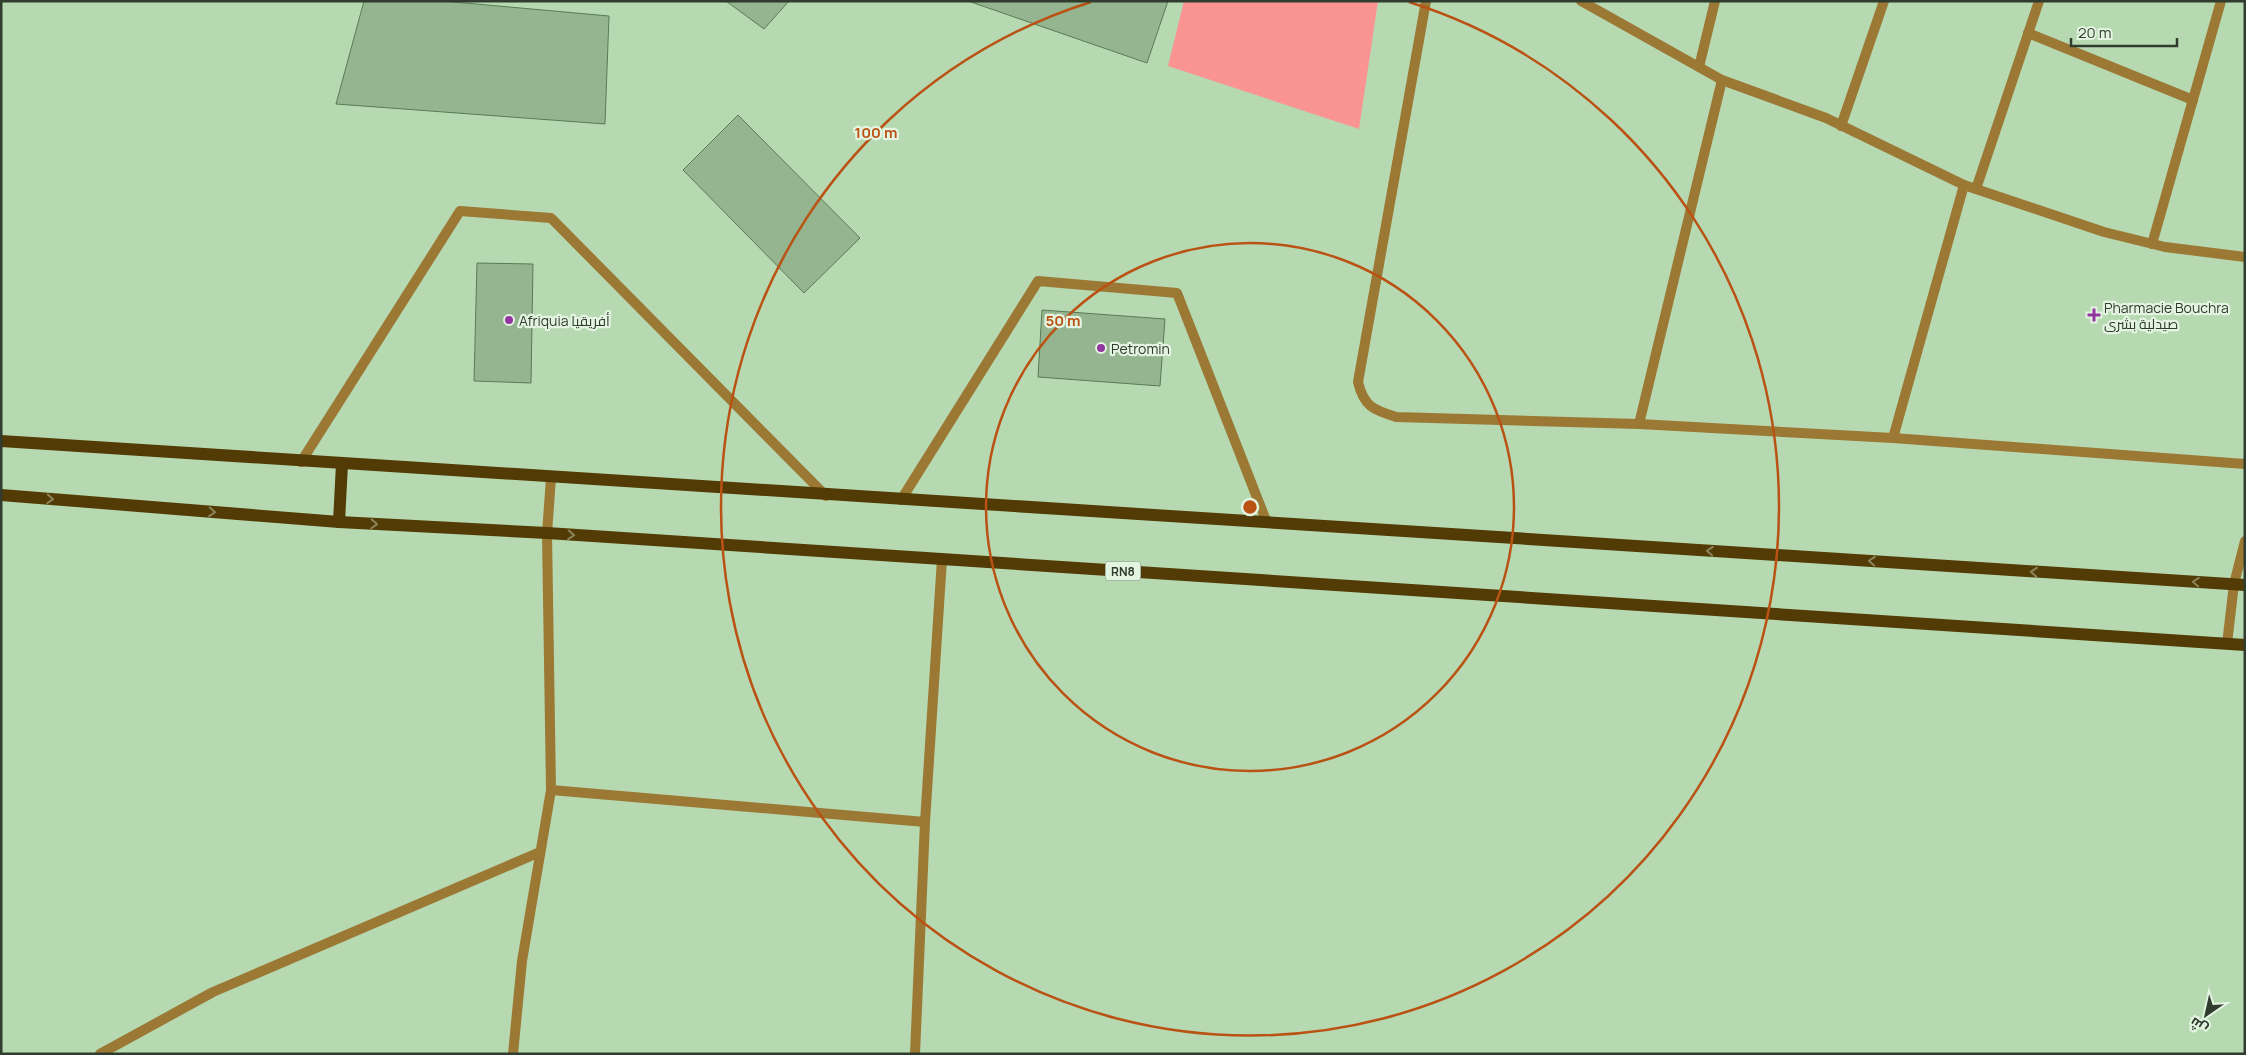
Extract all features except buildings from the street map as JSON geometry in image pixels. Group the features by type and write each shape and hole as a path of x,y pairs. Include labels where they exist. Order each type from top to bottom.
{"main road":[{"path":"1,441 826,496 2239,585"},
{"path":"338,522 342,464"},
{"name":"RN8","path":"1,496 338,522 547,533 2245,645"}],"street":[{"path":"1426,1 1358,382 1362,397 1375,411 1396,417 1639,424 1893,438 2245,464"},
{"path":"1581,1 1722,80 1778,99 1841,126 1964,185 2104,232 2152,244 2245,257"},
{"path":"1699,67 1715,1"},
{"path":"1841,126 1884,1"},
{"path":"1976,189 2039,1"},
{"path":"2152,244 2221,1"},
{"path":"2028,34 2193,100"},
{"path":"1639,424 1722,80"},
{"path":"1893,438 1964,185"},
{"path":"301,462 460,212 551,218 826,496"},
{"path":"901,500 1038,280 1176,293 1268,523"},
{"path":"513,1054 522,961 551,790 547,533 551,478"},
{"path":"2228,644 2245,541"},
{"path":"916,1054 925,822 942,559"},
{"path":"551,790 925,822"},
{"path":"100,1054 214,992 540,852"}],"shaded area":[{"path":"1184,1 1378,1 1359,129 1168,66"}],"place":[{"name":"Pharmacie Bouchra صيدلية بشرى","path":"2094,315"},
{"name":"Afriquia أفريقيا","path":"509,320"},
{"name":"Petromin","path":"1101,348"}]}
